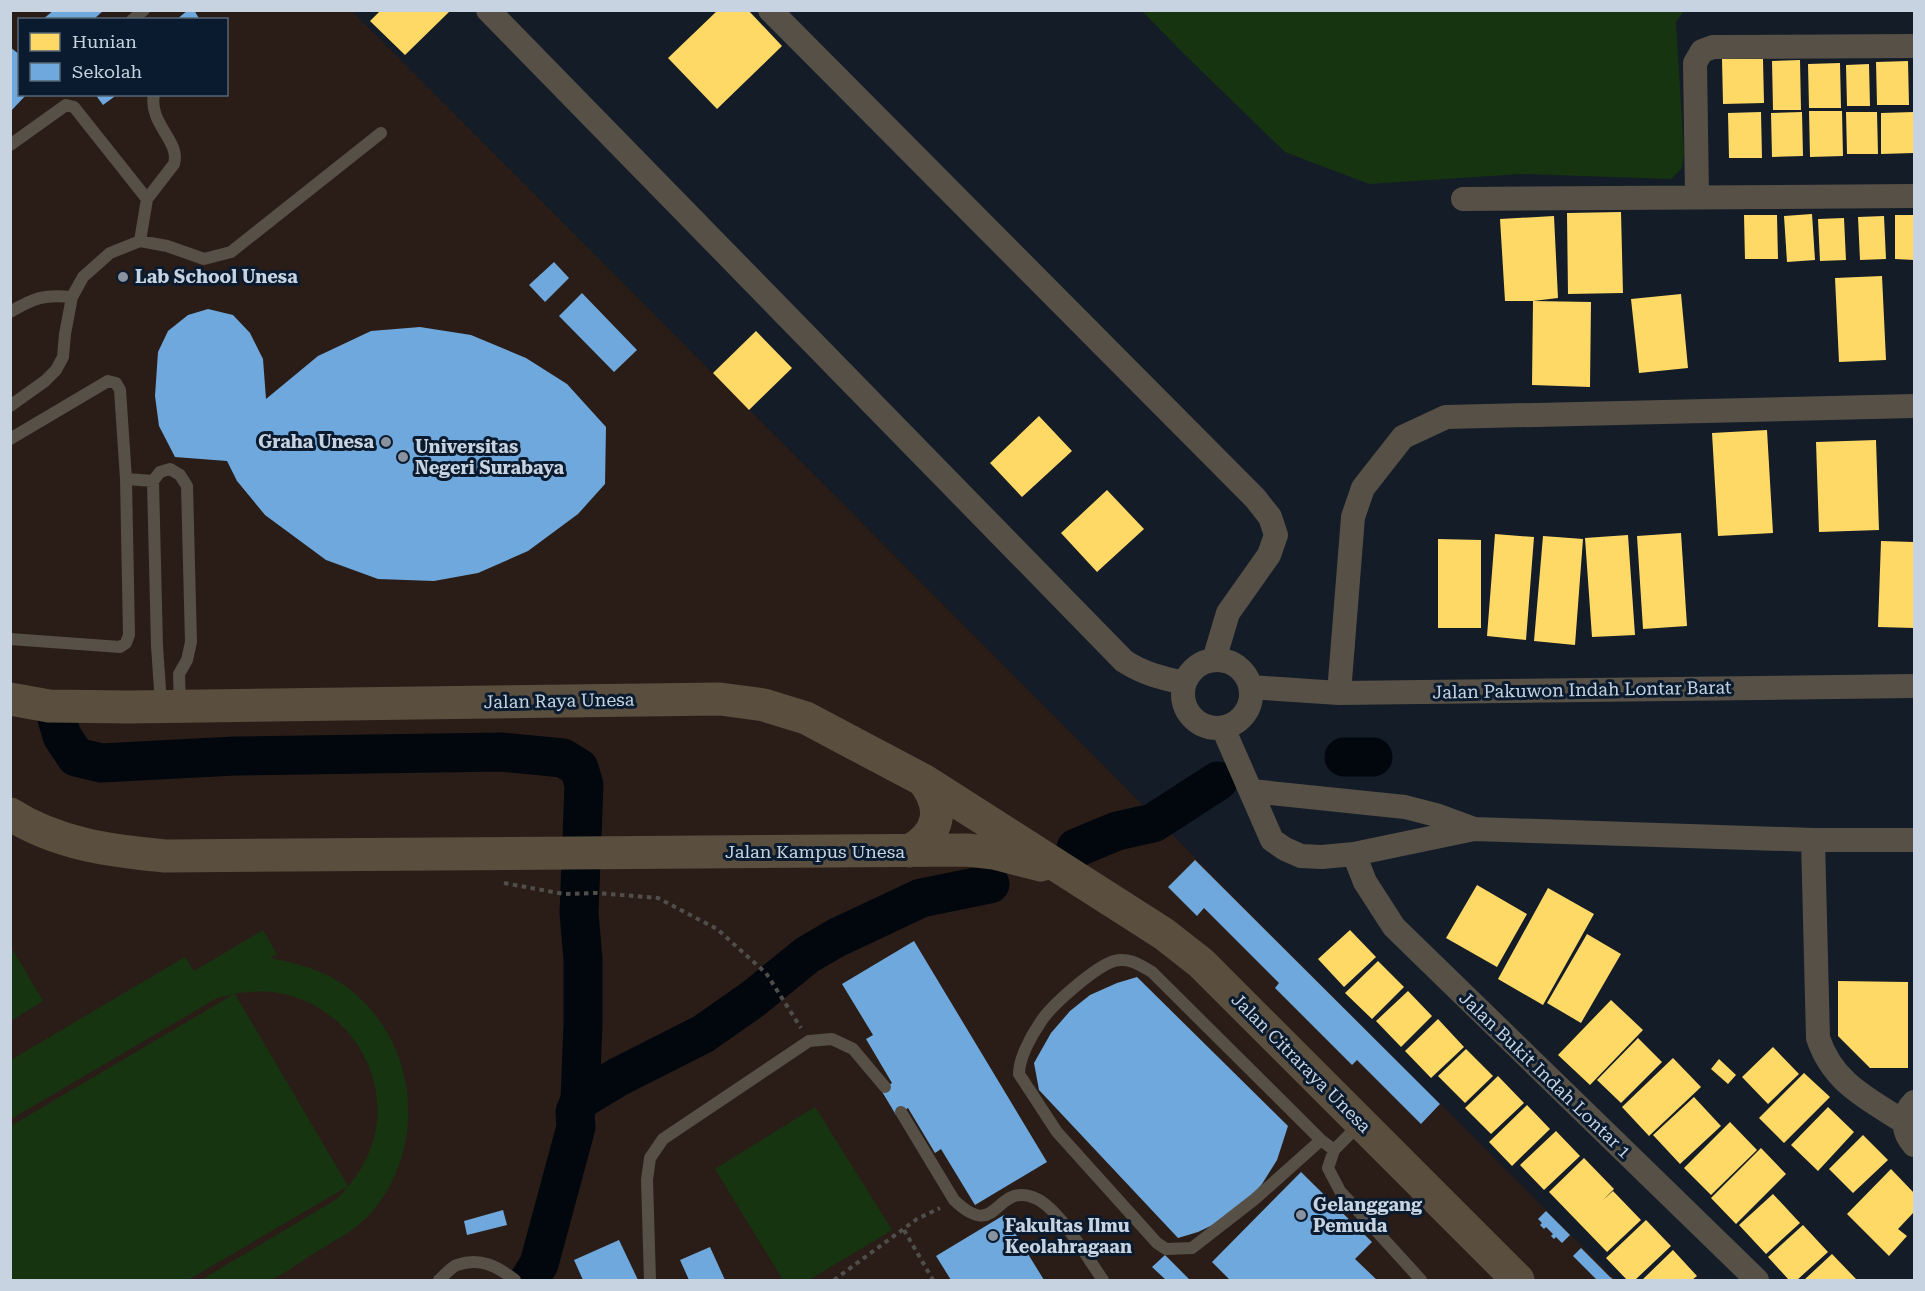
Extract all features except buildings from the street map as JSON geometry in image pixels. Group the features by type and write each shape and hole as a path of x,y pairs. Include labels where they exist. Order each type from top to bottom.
{"main road":[{"name":"Jalan Raya Unesa","path":"10,699 50,706 720,699 764,705 806,718 923,780 994,824 1063,871"},
{"path":"909,851 921,844 931,833 936,820 936,805 932,792 923,780"},
{"name":"Jalan Kampus Unesa","path":"10,814 58,838 116,851 165,856 967,850 994,853 1063,871"},
{"name":"Jalan Citraraya Unesa","path":"1063,871 1164,934 1201,963 1518,1281"}],"street":[{"path":"488,10 1124,661 1152,676 1184,683"},
{"path":"770,10 1255,498 1270,517 1276,535 1269,555 1228,613 1214,660"},
{"path":"1697,196 1695,63 1702,51 1713,47 1914,46"},
{"path":"1463,200 1697,196 1914,196"},
{"path":"1339,693 1353,517 1363,488 1403,437 1446,417 1914,406"},
{"path":"1214,660 1226,661 1246,676 1251,699 1245,715 1233,725 1223,728 1203,726 1188,712 1184,703 1184,683 1196,667 1214,660"},
{"name":"Jalan Pakuwon Indah Lontar Barat","path":"1250,687 1339,693 1914,686"},
{"path":"1223,728 1272,840 1301,856 1354,854 1474,829 1813,840 1914,840"},
{"path":"1251,791 1405,807 1474,829"},
{"path":"1813,840 1818,1038 1823,1054 1848,1086 1909,1112 1905,1132 1914,1145"},
{"name":"Jalan Bukit Indah Lontar 1","path":"1354,854 1365,882 1394,927 1757,1281"}],"lane":[{"path":"140,241 147,199 174,164 176,158 173,148 153,113 154,96"},
{"path":"10,145 66,105 74,107 147,199"},
{"path":"10,406 45,381 56,370 63,357 72,297 83,277 110,253 140,241 167,246 204,259 231,252 381,134"},
{"path":"10,312 33,299 50,295 72,297"},
{"path":"10,439 108,381 116,383 120,390 126,479 129,635 126,643 120,646 10,639"},
{"path":"170,469 180,475 187,486 191,642 187,660 179,674 170,706 157,646 153,481 160,472 170,469"},
{"path":"126,479 153,481"},
{"path":"1321,1140 1255,1199 1192,1248 1166,1249 1157,1243 1057,1132 1019,1074 1019,1065 1040,1021 1079,982 1115,961 1132,960 1152,972 1321,1140 1334,1150"},
{"path":"650,1281 647,1180 650,1158 663,1139 809,1041 832,1039 853,1049 885,1087"},
{"path":"901,1112 954,1200 965,1211 980,1217 990,1214 1006,1199 1022,1194 1038,1200 1057,1215 1103,1281"},
{"path":"1361,1123 1334,1150 1328,1168 1340,1191 1421,1281"},
{"path":"439,1281 456,1265 481,1261 510,1277"}],"path":[{"path":"564,894 597,893 658,898 717,929 766,973 809,1041"},
{"path":"834,1281 917,1219 954,1200"},
{"path":"904,1230 933,1281"}],"shaded area":[{"name":"Universitas Negeri Surabaya","path":"10,11 352,11 1616,1280 11,1280"}],"green space":[{"path":"1142,11 1684,11 1676,22 1684,153 1682,168 1671,179 1521,174 1369,184 1285,152"},
{"path":"263,930 277,954 270,958 301,965 331,977 359,998 382,1023 397,1053 406,1085 408,1119 403,1152 391,1184 371,1213 359,1225 274,1278 265,1281 201,1280 337,1199 352,1182 364,1164 377,1124 377,1098 371,1073 361,1050 345,1030 326,1013 303,1000 273,992 237,993 235,994 348,1186 188,1280 11,1280 11,1126 234,994 217,998 11,1119 11,1060 185,957 194,971"},
{"path":"11,947 43,1001 10,1021"},
{"path":"815,1107 892,1230 809,1280 783,1280 715,1169"}],"waterway":[{"path":"56,715 62,736 76,757 101,763 235,756 502,752 563,758 579,768 584,785 579,913 583,959 580,1100"},
{"path":"1344,757 1373,757"},
{"path":"1076,848 1117,831 1153,823 1218,781"},
{"path":"529,1280 539,1264 576,1127 575,1112 580,1100 618,1077 703,1034 753,999 807,955 836,938 921,898 990,884"}],"place":[{"name":"Lab School Unesa","path":"123,277"},
{"name":"Graha Unesa","path":"386,442"},
{"name":"Universitas Negeri Surabaya","path":"403,457"},
{"name":"Gelanggang Pemuda","path":"1301,1215"},
{"name":"Fakultas Ilmu Keolahragaan","path":"993,1236"}]}
